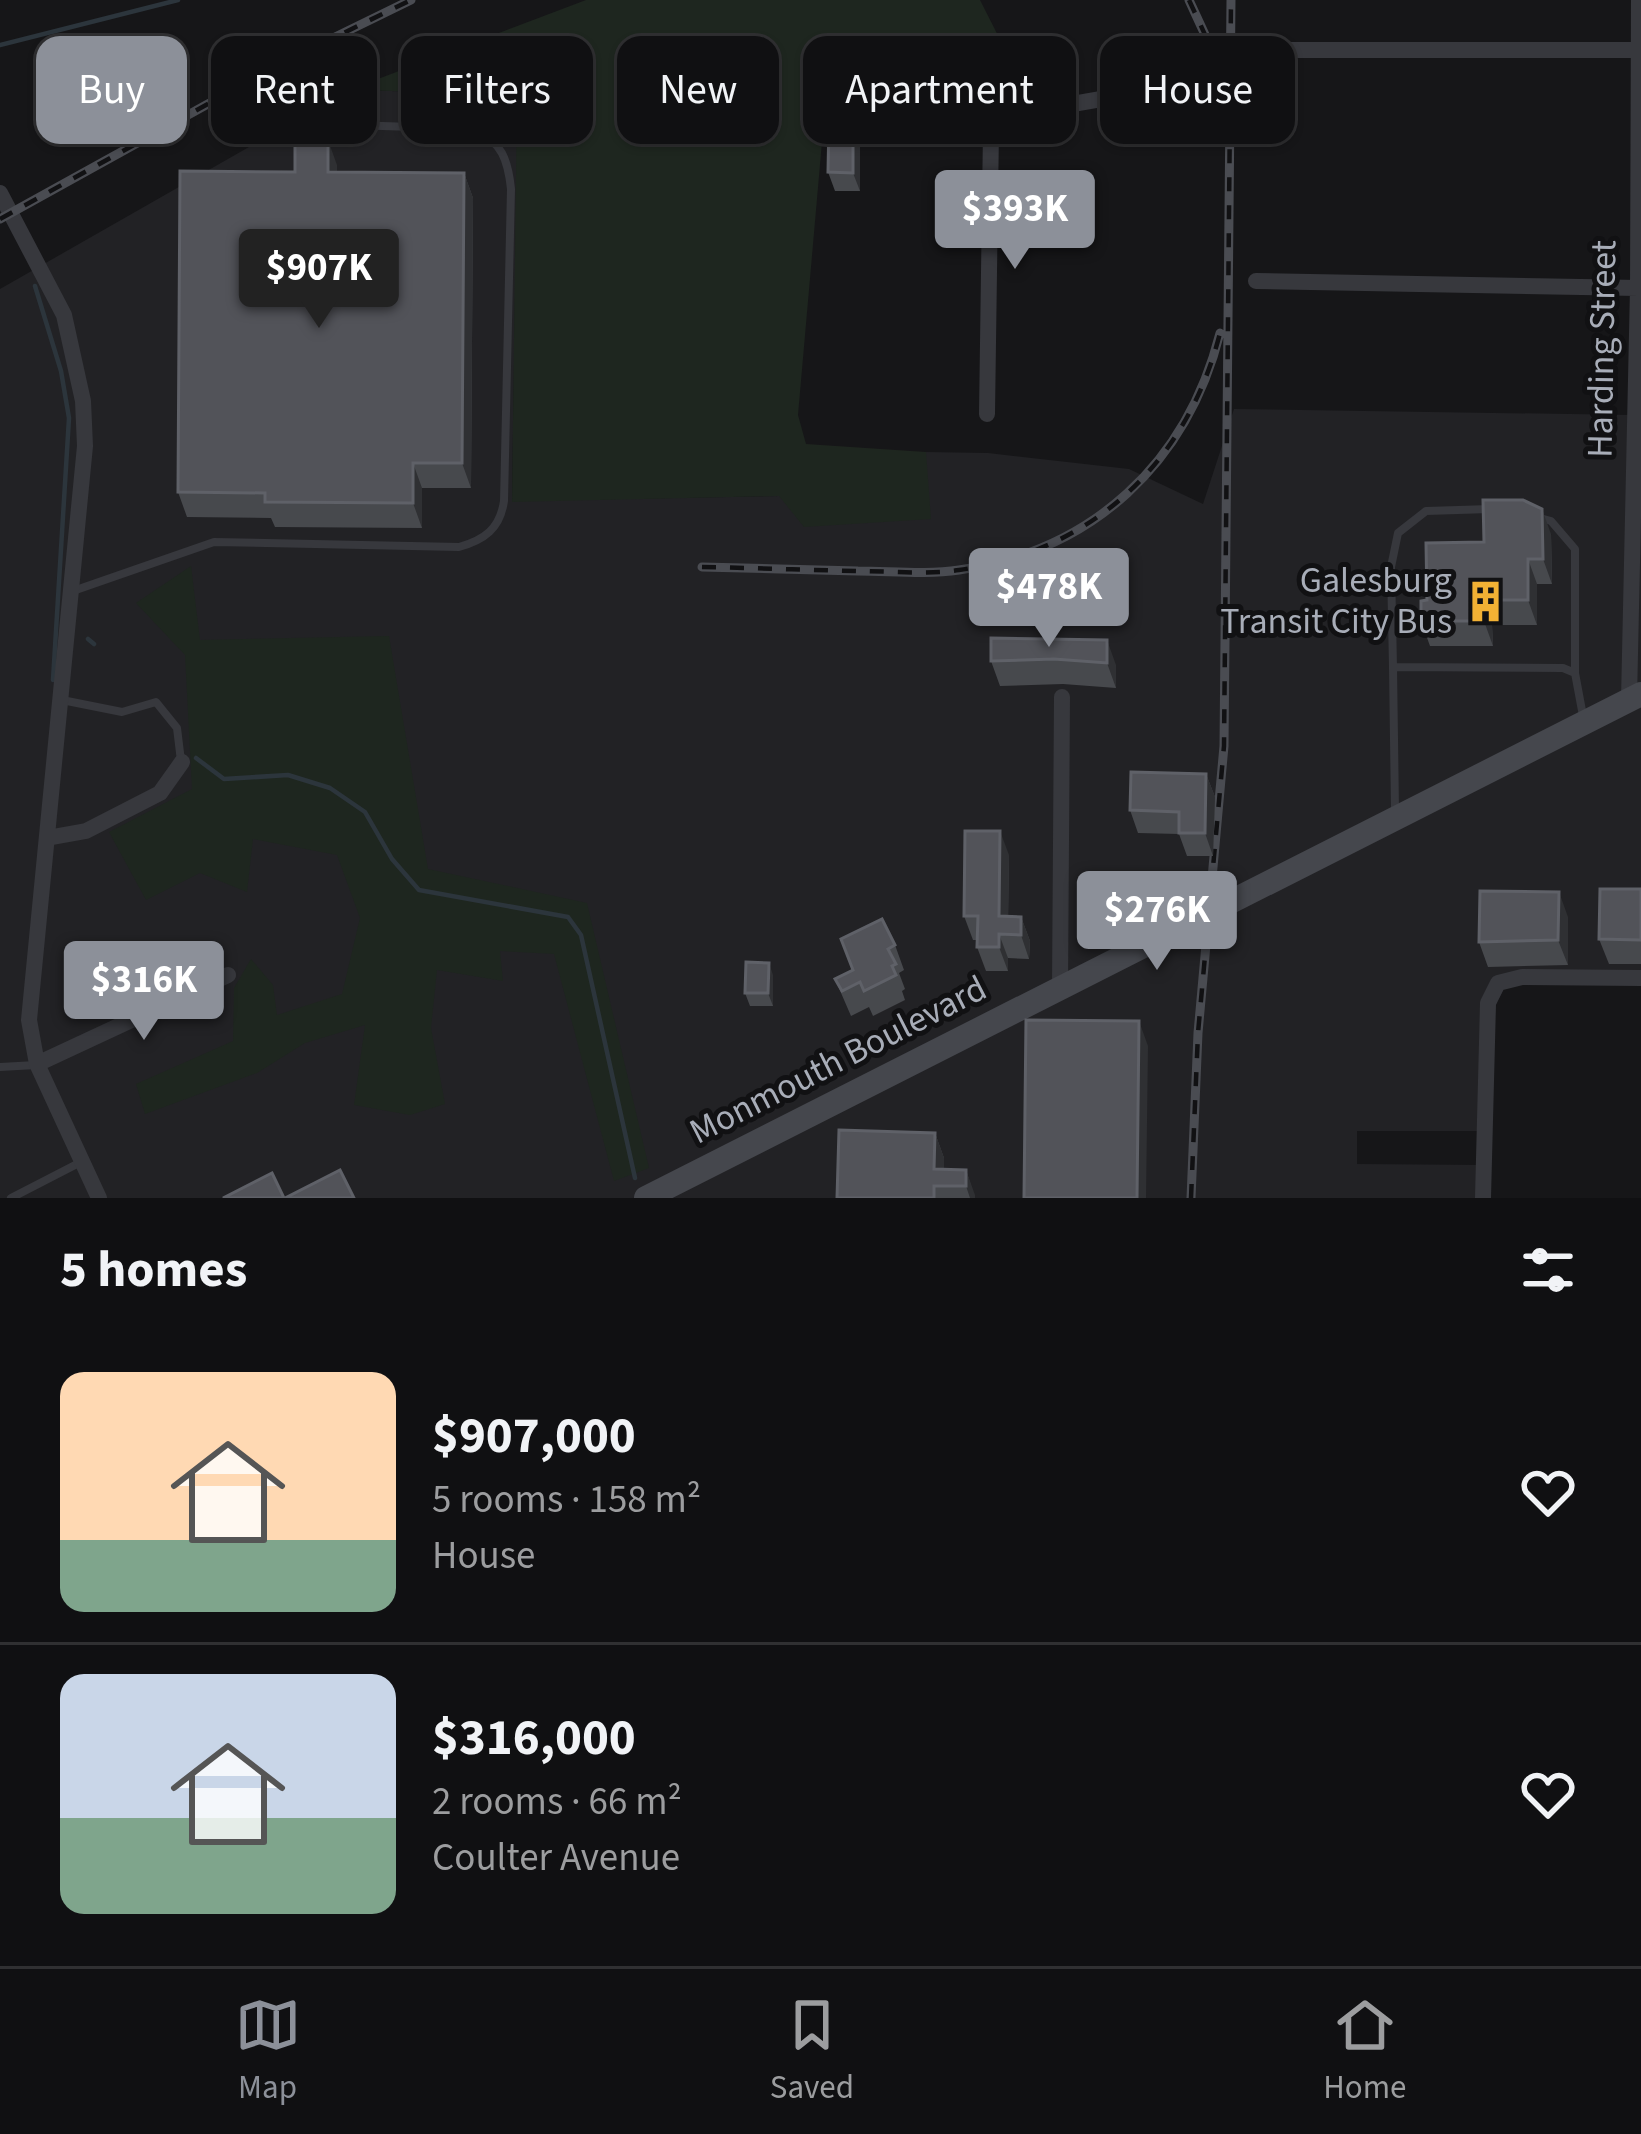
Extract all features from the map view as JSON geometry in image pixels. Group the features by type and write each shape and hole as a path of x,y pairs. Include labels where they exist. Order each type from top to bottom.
{"street":[{"name":"Harding Street","path":"1635,697 1639,0"},
{"path":"987,414 991,130 1021,113 1108,98 1171,67 1231,50 1638,50"},
{"path":"0,193 64,315 76,360 85,446 29,1020 38,1064 99,1198"},
{"path":"1256,281 1638,288"},
{"path":"1060,988 1062,697"},
{"name":"Monmouth Boulevard","path":"646,1198 1635,697"},
{"path":"47,838 86,831 160,793 182,762"},
{"path":"38,1064 228,975"},
{"path":"1483,1198 1488,1003 1498,983 1522,977 1641,979"}],"lane":[{"path":"72,592 214,542 458,547 478,542 498,523 504,501 511,189 505,156 488,135 474,129 377,126"},
{"path":"1395,820 1391,567 1398,533 1426,511 1504,509"},
{"path":"1536,517 1551,521 1574,550 1575,673 1584,724"},
{"path":"1393,667 1563,668 1575,673"},
{"path":"62,700 122,712 156,702 177,728 182,762"},
{"path":"0,1067 38,1064"},
{"path":"11,1198 82,1161"}],"shaded area":[{"path":"586,0 980,0 998,36 803,36 803,144 822,144 798,415 806,444 926,452 931,519 804,527 779,496 512,502 516,144 593,144 593,36 491,36"},
{"path":"401,70 401,91 377,91 377,79"},
{"path":"377,91 401,91 401,144 517,144 512,501 779,496 926,452 988,453 1129,469 1203,504 1234,409 1632,415 1641,399 1641,978 1498,983 1485,1131 1357,1131 1357,1164 1484,1165 1483,1198 0,1198 0,289 254,144 377,144"},
{"path":"191,566 200,640 389,636 428,869 587,903 649,1168 614,1181 554,954 500,951 503,981 437,970 431,1028 445,1104 410,1115 354,1105 365,1025 305,1043 257,1073 145,1114 136,1084 233,1041 234,988 251,959 273,985 277,1015 342,994 360,918 337,855 253,839 247,892 200,873 146,900 109,832 192,789 185,655 136,603"}],"building":[{"path":"295,144 328,144 328,172 464,173 462,463 413,463 413,503 265,502 265,493 178,492 180,171 295,172"},
{"path":"829,144 853,144 853,173 828,172"},
{"name":"Galesburg Transit City Bus","path":"1483,500 1523,500 1542,509 1543,559 1528,559 1528,600 1483,600 1484,621 1421,621 1421,601 1427,600 1426,543 1484,542"},
{"path":"991,638 1107,640 1107,663 991,661"},
{"path":"1131,772 1206,774 1205,833 1179,833 1179,812 1130,810"},
{"path":"965,831 1000,831 999,916 1021,917 1021,935 999,934 999,947 977,947 978,916 964,916"},
{"path":"1600,889 1641,889 1641,940 1599,939"},
{"path":"1480,891 1559,892 1558,940 1479,942"},
{"path":"882,919 895,945 888,949 896,975 864,991 860,982 842,991 835,979 853,970 841,939"},
{"path":"746,962 769,963 768,993 745,993"},
{"path":"1026,1020 1139,1021 1137,1198 1024,1198"},
{"path":"839,1130 935,1133 934,1169 966,1170 966,1186 934,1186 934,1198 837,1198"},
{"path":"340,1170 354,1198 285,1198"},
{"path":"272,1173 284,1198 223,1198"}],"waterway":[{"path":"0,45 178,0"},
{"path":"35,286 61,371 69,418 53,680"},
{"path":"88,639 94,644"},
{"path":"196,758 224,779 288,775 330,788 365,812 392,859 419,890 568,917 581,935 635,1178"}],"railway":[{"path":"0,219 282,63 411,0"},
{"path":"1189,0 1206,36"},
{"path":"1191,1198 1198,1033 1224,746 1231,0"},
{"path":"702,567 947,571 1007,560 1052,543 1092,521 1158,460 1205,380 1220,333"}],"place":[{"name":"Galesburg Transit City Bus","path":"1486,601"}]}
